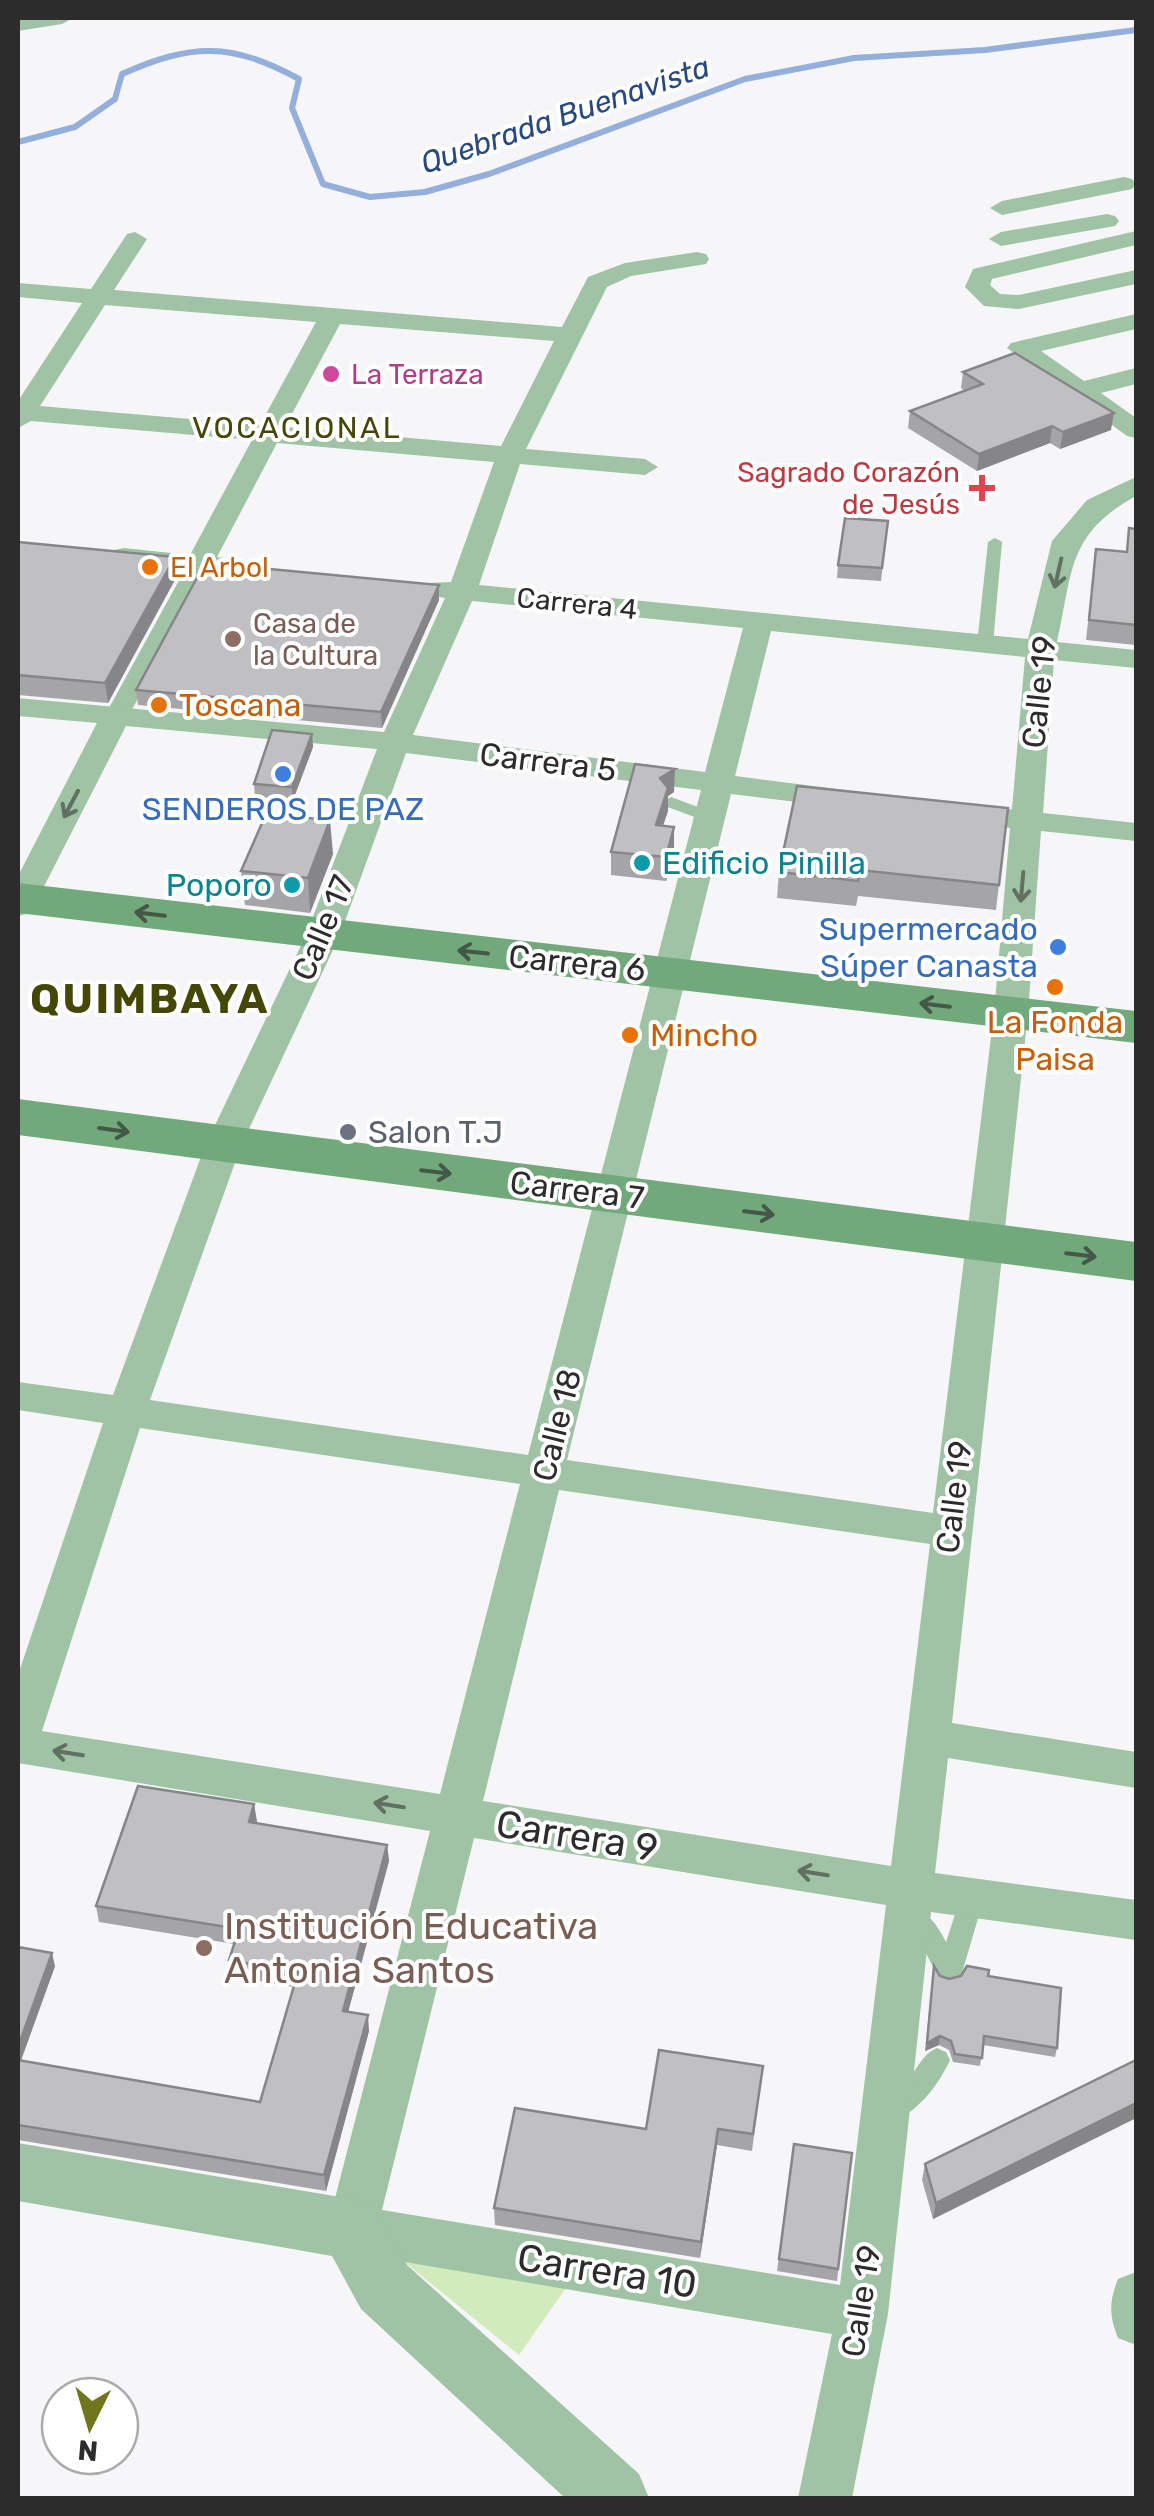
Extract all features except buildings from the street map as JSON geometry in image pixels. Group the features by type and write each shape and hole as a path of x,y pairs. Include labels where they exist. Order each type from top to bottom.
{"main road":[{"name":"Carrera 6","path":"19,901 1136,1028"},
{"name":"Carrera 7","path":"18,1117 1136,1262"}],"street":[{"path":"18,26 62,18"},
{"path":"1002,208 1132,190"},
{"path":"1001,239 1136,216"},
{"path":"1136,238 982,274 977,287 993,301 1019,302 1136,277"},
{"path":"135,239 19,415 645,467"},
{"name":"Calle 17","path":"18,1742 126,1412 224,1146 323,935 395,742 462,592 509,456 596,282 625,270 697,259"},
{"path":"18,290 571,335"},
{"path":"19,901 333,314"},
{"path":"1136,322 1020,348 1136,429"},
{"path":"1081,390 1136,376"},
{"name":"Calle 19","path":"825,2498 862,2314 1010,1013 1040,650 1066,541 1097,506 1136,485"},
{"path":"90,552 274,572"},
{"name":"Carrera 4","path":"406,586 1136,659"},
{"name":"Calle 18","path":"352,2229 759,621"},
{"name":"Carrera 5","path":"18,707 395,742 599,768 712,801 884,804"},
{"path":"978,815 1136,832"},
{"path":"18,1396 950,1531"},
{"path":"927,1737 1136,1770"},
{"name":"Carrera 9","path":"18,1742 459,1817 908,1901 972,1898 1136,1920"},
{"name":"Carrera 10","path":"18,2172 862,2314"},
{"path":"352,2229 384,2287 614,2498"},
{"path":"1136,2297 1136,2320"}],"lane":[{"path":"986,644 996,542"},
{"path":"599,768 635,785"},
{"path":"671,802 712,801"},
{"path":"908,1901 950,1973 972,1898"},
{"path":"884,2115 914,2093 936,2060"}],"green space":[{"path":"402,2260 570,2282 519,2355"}],"waterway":[{"name":"Quebrada Buenavista","path":"18,142 75,127 115,99 122,74 170,56 211,51 232,53 299,79 292,108 323,184 370,197 425,192 489,174 745,79 854,58 985,50 1136,30"}],"place":[{"name":"La Terraza","path":"331,374"},
{"name":"Sagrado Corazón de Jesús","path":"982,488"},
{"name":"El Arbol","path":"150,567"},
{"name":"Casa de la Cultura","path":"233,639"},
{"name":"Toscana","path":"159,705"},
{"name":"SENDEROS DE PAZ","path":"283,774"},
{"name":"Edificio Pinilla","path":"642,863"},
{"name":"Poporo","path":"292,885"},
{"name":"Supermercado Súper Canasta","path":"1058,947"},
{"name":"La Fonda Paisa","path":"1055,987"},
{"name":"Mincho","path":"630,1035"},
{"name":"Salon T.J","path":"348,1132"},
{"name":"Institución Educativa Antonia Santos","path":"204,1948"}],"district":[{"name":"VOCACIONAL","path":"297,428"},
{"name":"QUIMBAYA","path":"150,998"}]}
